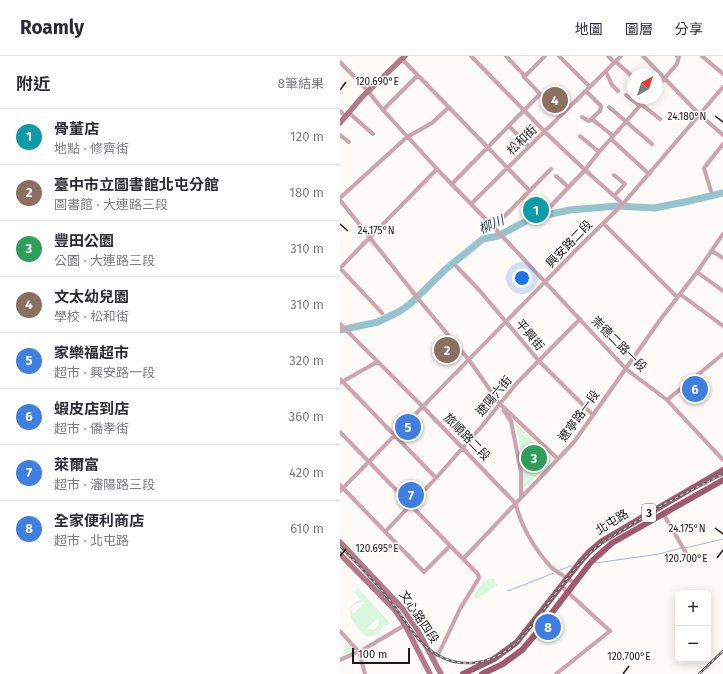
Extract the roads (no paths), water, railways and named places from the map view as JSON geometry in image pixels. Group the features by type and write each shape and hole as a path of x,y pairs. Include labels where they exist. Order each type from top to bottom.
{"main road":[{"path":"340,123 346,114 368,91 403,58"},
{"name":"北屯路","path":"568,578 580,562 596,546 613,534 723,470"},
{"name":"北屯路","path":"574,583 590,562 612,543 723,480"},
{"name":"文心路四段","path":"340,542 404,609 441,674"},
{"name":"文心路四段","path":"340,554 390,605 405,625 430,674"},
{"name":"3","path":"463,674 489,663 513,646 568,578"},
{"name":"3","path":"482,674 503,664 522,650 574,583"}],"street":[{"path":"471,56 545,132 622,205 723,87"},
{"path":"452,184 540,94 506,56"},
{"path":"559,56 590,87"},
{"path":"608,56 627,73"},
{"name":"松和街","path":"471,204 622,56"},
{"path":"643,56 700,115 723,135"},
{"path":"663,80 677,64 678,56"},
{"path":"702,56 723,74"},
{"path":"524,76 542,57"},
{"path":"403,58 417,76 529,190"},
{"path":"340,62 368,91 407,137 495,229 529,190 551,169"},
{"path":"606,72 612,85 618,91"},
{"path":"383,110 417,76"},
{"path":"582,117 589,121 600,111 601,106 586,91"},
{"path":"626,95 660,119"},
{"path":"547,210 568,186 585,170 640,105"},
{"path":"609,107 652,144"},
{"path":"448,108 432,123 407,137 340,199 420,301 470,360 511,420 521,472 521,497"},
{"path":"340,111 373,134"},
{"path":"592,119 649,174"},
{"path":"509,126 529,147"},
{"path":"340,135 349,142"},
{"path":"580,136 599,152"},
{"path":"711,191 704,168 723,144"},
{"path":"382,313 340,268 437,169"},
{"path":"614,175 625,184 614,196"},
{"path":"556,176 568,186"},
{"name":"興安路二段","path":"341,488 470,360 622,205"},
{"path":"603,223 678,296 723,326"},
{"name":"崇德二路一段","path":"495,229 626,369 667,400 723,460"},
{"name":"遼寧路一段","path":"463,559 574,442 723,234"},
{"path":"712,251 723,258"},
{"name":"平興街","path":"456,266 539,361 593,415"},
{"path":"697,272 723,292"},
{"name":"遼陽六街","path":"385,532 463,448 516,384 580,320"},
{"name":"旅順路二段","path":"340,324 423,407 516,504 518,515 524,529 551,567 568,578"},
{"path":"667,400 723,354"},
{"path":"377,362 341,381 436,478"},
{"path":"500,404 558,459"},
{"path":"340,432 478,574 478,578 460,609 438,653 432,657"},
{"path":"341,488 424,572 450,546"},
{"path":"663,513 685,552"},
{"path":"568,578 574,583"},
{"path":"556,674 610,631 561,586"},
{"path":"340,660 359,652 405,625"},
{"path":"340,631 359,652 366,674"}],"waterway":[{"name":"柳川","path":"340,330 378,322 400,311 410,304 447,268 483,239 498,236 532,218 570,210 617,206 654,208 723,193"},
{"path":"685,548 723,539"},
{"path":"596,563 659,554 682,548"},
{"path":"560,570 571,566"},
{"path":"508,591 554,573"}],"railway":[{"path":"340,546 382,590 422,643 434,653 447,659 460,663 474,663 500,655 523,636 578,565 599,545 664,504 723,474"},
{"path":"699,674 723,651"}],"place":[{"name":"文太幼兒園","path":"555,100"},
{"name":"骨董店","path":"536,210"},
{"name":"臺中市立圖書館北屯分館","path":"447,350"},
{"name":"蝦皮店到店","path":"695,389"},
{"name":"家樂福超市","path":"408,427"},
{"name":"豐田公園","path":"534,458"},
{"name":"萊爾富","path":"411,495"},
{"name":"全家便利商店","path":"548,627"}]}
